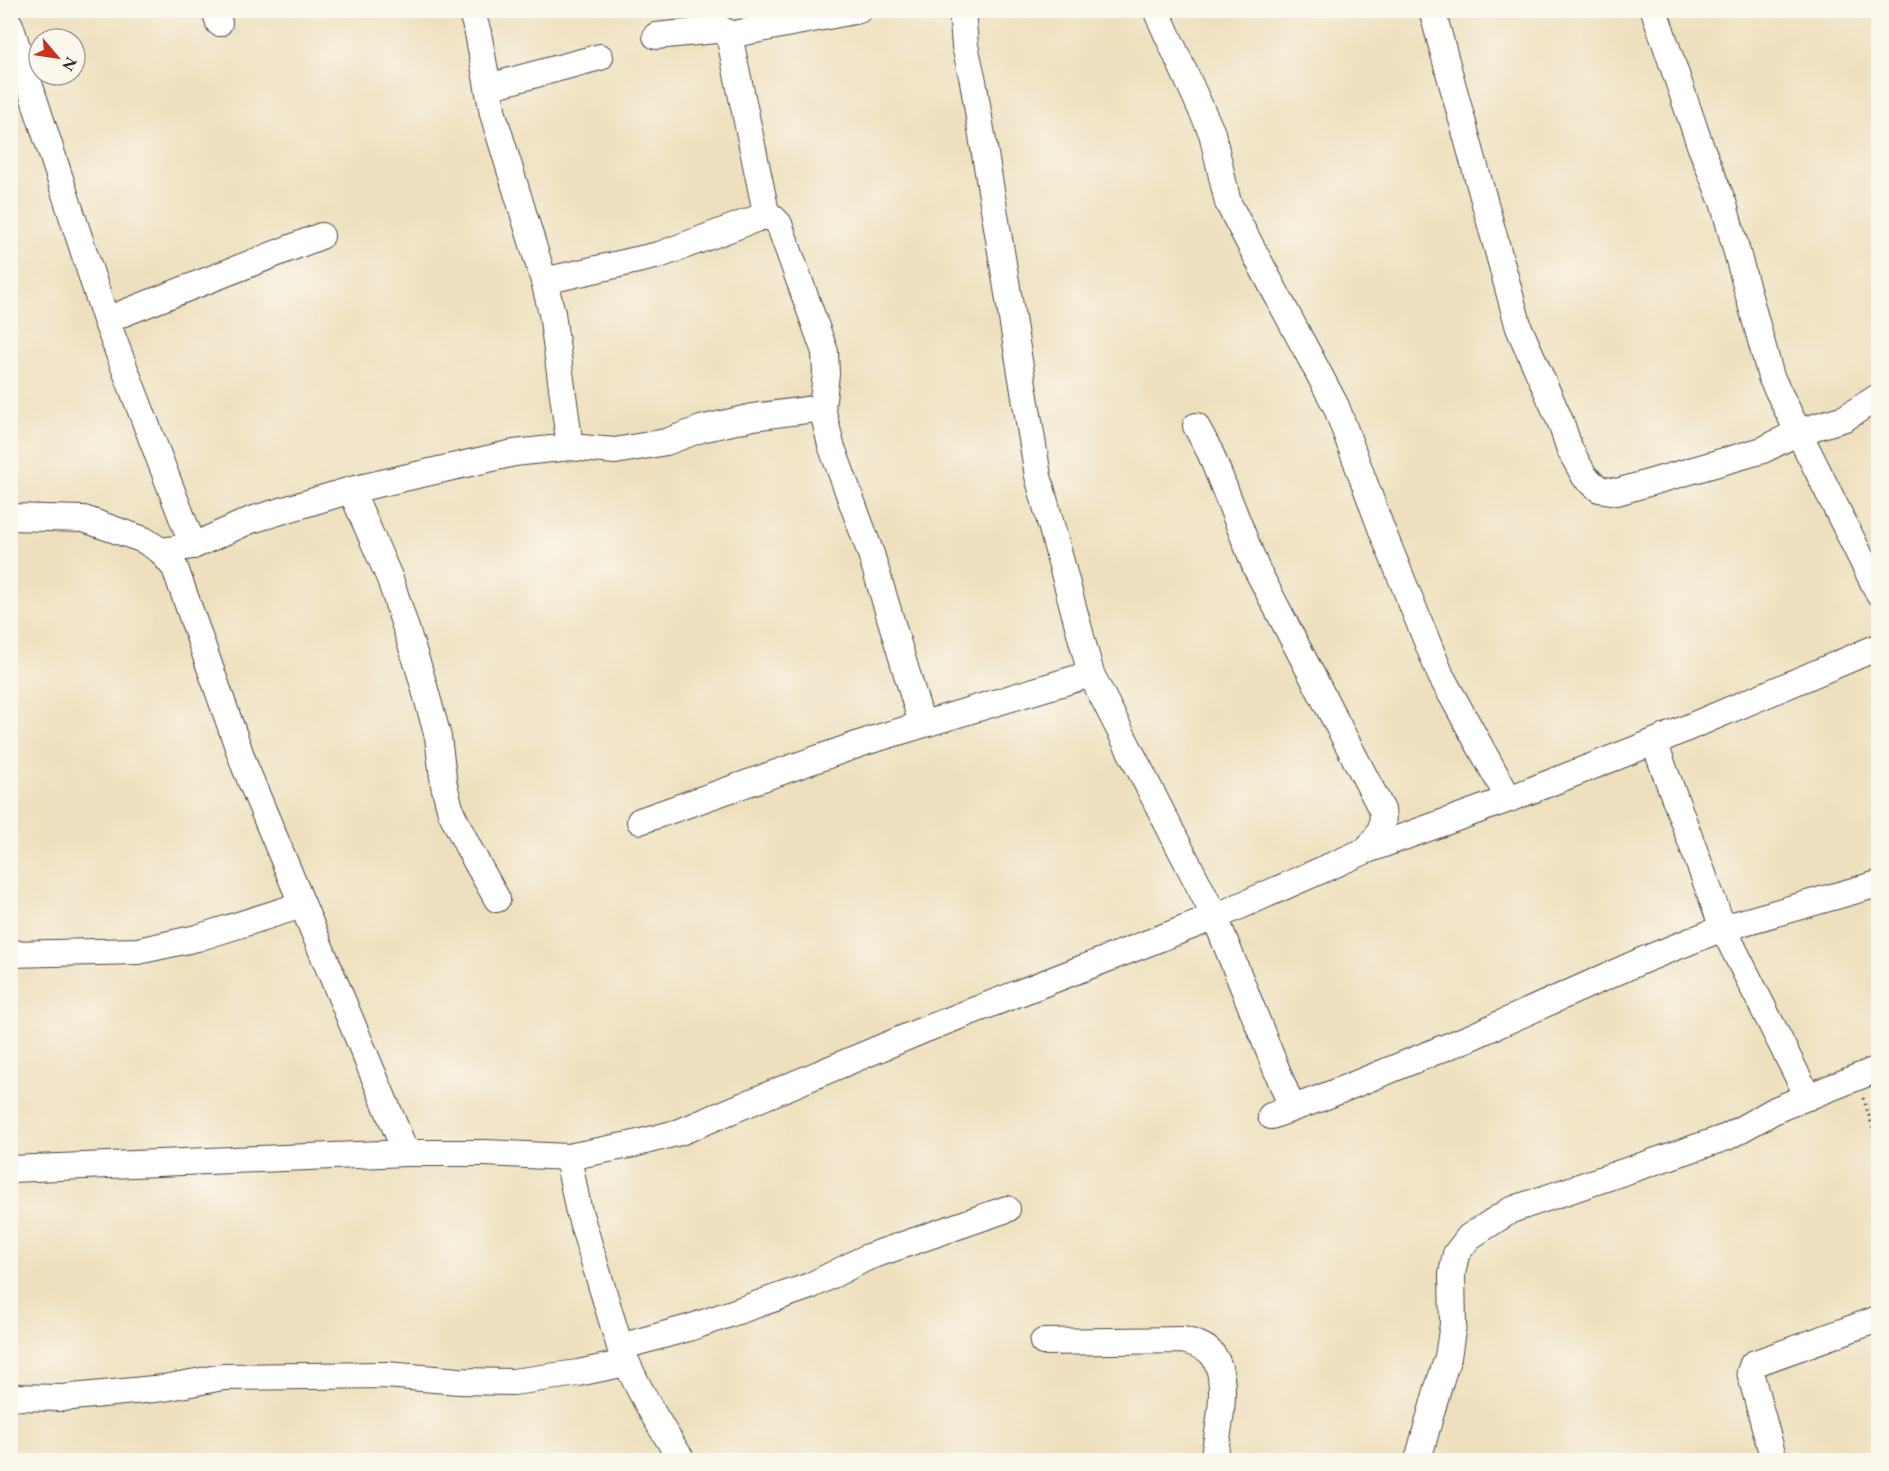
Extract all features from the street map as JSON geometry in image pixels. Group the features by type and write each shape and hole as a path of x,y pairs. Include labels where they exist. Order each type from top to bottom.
{"street":[{"path":"471,10 478,33 493,114 552,313 570,447"},
{"path":"729,35 859,10"},
{"path":"962,10 966,46 974,81 1038,476 1091,674 1215,917 1281,1112 1461,1041 1641,961 1723,928 1878,884"},
{"path":"1156,10 1212,133 1228,203 1336,406 1381,528 1441,676 1509,799"},
{"path":"1432,10 1519,328 1562,423 1569,450 1585,477 1599,489 1617,492 1755,452 1798,432 1845,418 1878,397"},
{"path":"1654,10 1700,145 1724,205 1771,377 1878,592"},
{"path":"10,25 106,320 194,546"},
{"path":"656,36 716,30 723,30 729,35 767,217"},
{"path":"488,87 600,57"},
{"path":"544,281 650,257 767,217 772,217 779,224 825,352 826,374 822,408 831,445 871,554 922,724"},
{"path":"106,320 321,236"},
{"path":"161,551 194,546 251,520 351,490 514,453 570,447 615,451 666,442 701,429 753,417 822,408"},
{"path":"1196,426 1210,452 1256,568 1382,810 1384,822 1380,835 1367,850"},
{"path":"351,490 390,579 420,672 438,737 444,785 451,812 497,898"},
{"path":"10,517 84,519 144,540 161,551 175,568 245,767 406,1153"},
{"path":"10,1169 406,1153 485,1153 568,1157 680,1132 921,1031 1215,917 1367,850 1509,799 1654,742 1878,647"},
{"path":"640,821 922,724 1091,674"},
{"path":"1654,742 1723,928 1809,1097"},
{"path":"10,954 138,951 198,938 302,905"},
{"path":"1418,1461 1448,1357 1454,1324 1452,1274 1456,1254 1469,1237 1511,1210 1727,1137 1777,1109 1878,1069"},
{"path":"568,1157 578,1208 623,1355 682,1461"},
{"path":"10,1397 62,1398 164,1388 223,1377 386,1375 459,1381 513,1382 578,1373 692,1327 810,1286 868,1257 1007,1209"},
{"path":"1774,1461 1749,1372 1753,1364 1878,1318"},
{"path":"1042,1342 1183,1340 1204,1346 1213,1354 1221,1368 1222,1386 1213,1461"}],"path":[{"path":"1854,1080 1862,1095 1874,1131 1878,1159"},
{"path":"1878,1239 1878,1305"}]}
